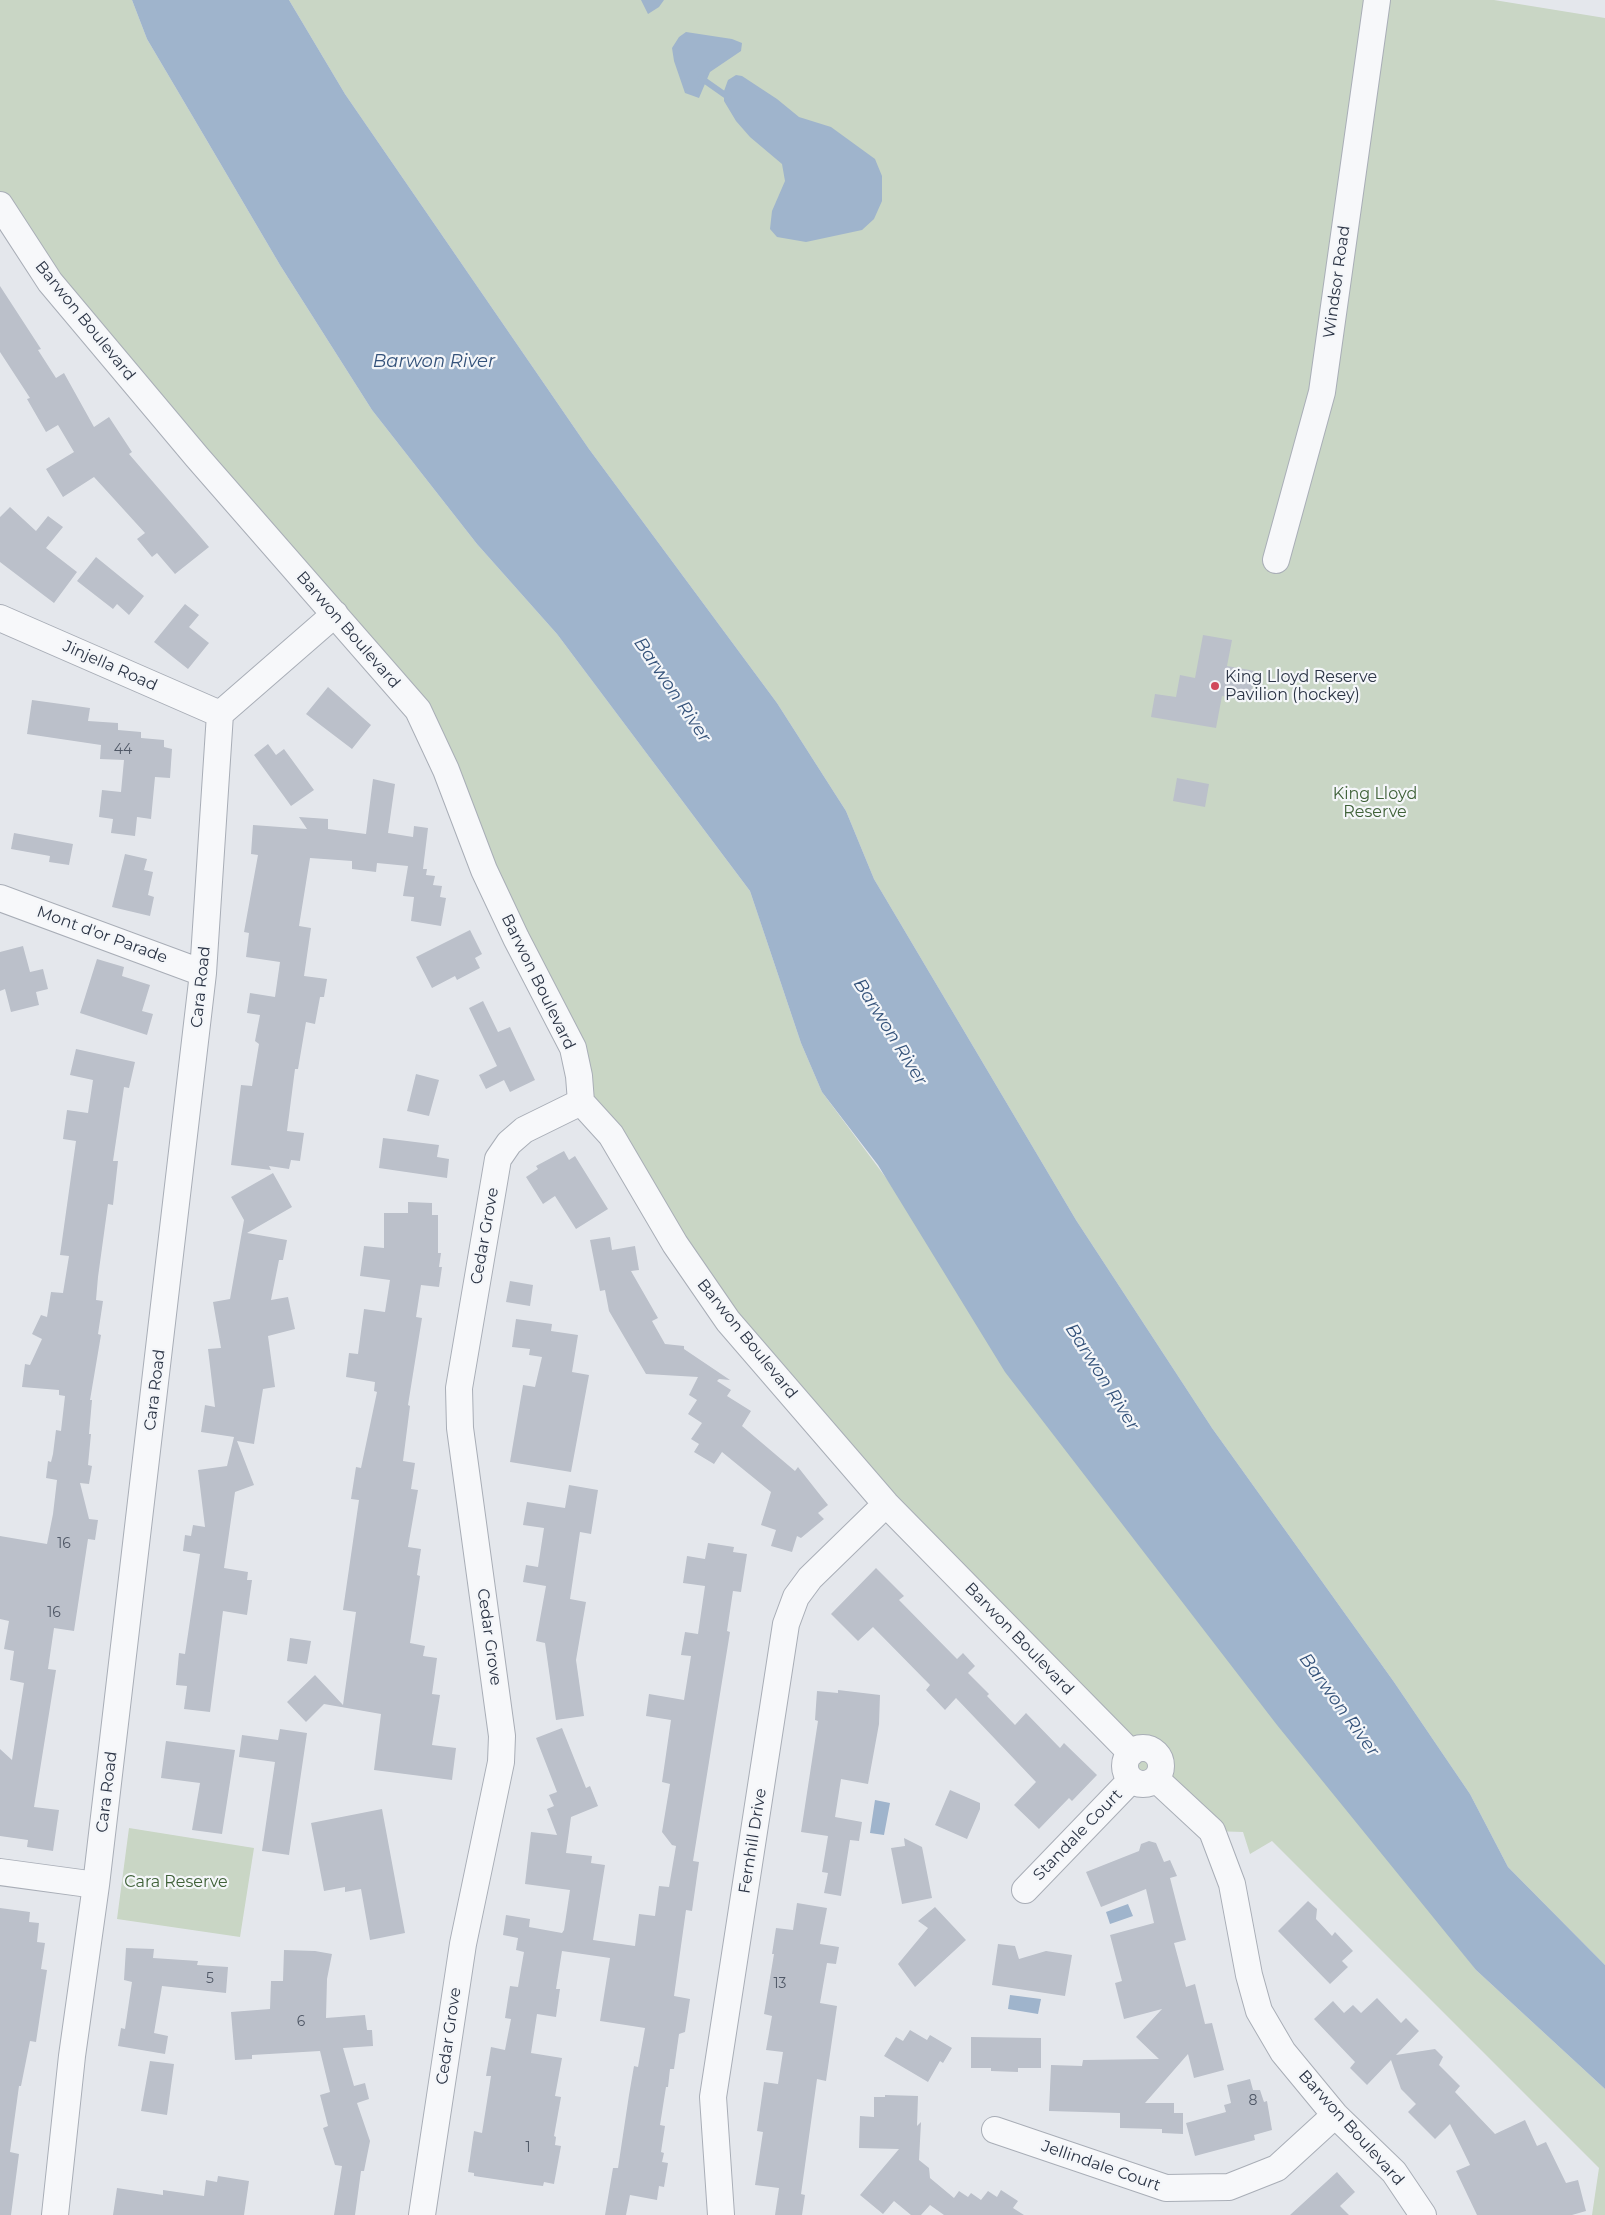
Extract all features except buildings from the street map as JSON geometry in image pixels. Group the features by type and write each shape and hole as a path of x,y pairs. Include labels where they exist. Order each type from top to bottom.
{"street":[{"name":"Windsor Road","path":"1276,560 1322,392 1377,0"},
{"name":"Barwon Boulevard","path":"0,205 50,282 197,457 418,710 428,728 484,870 520,947 573,1048 579,1076 581,1102 611,1135 675,1244 728,1321 886,1504 1131,1753 1142,1748 1154,1751 1158,1756 1161,1768 1144,1779 1212,1831 1232,1884 1249,1975 1259,2011 1283,2052 1335,2115 1394,2172 1423,2215"},
{"path":"220,714 335,614"},
{"name":"Jinjella Road","path":"0,618 220,714"},
{"name":"Cara Road","path":"55,2215 72,2056 96,1885 203,973 220,714"},
{"name":"Mont d'or Parade","path":"0,898 203,973"},
{"name":"Cedar Grove","path":"422,2215 463,1944 501,1762 502,1736 460,1428 459,1388 498,1158 509,1143 524,1130 581,1102"},
{"name":"Fernhill Drive","path":"722,2215 713,2097 786,1624 796,1597 810,1578 886,1504"},
{"name":"Standale Court","path":"1025,1890 1144,1779"},
{"path":"0,1872 96,1885"},
{"name":"Jellindale Court","path":"995,2130 1166,2188 1230,2187 1277,2168 1335,2115"}],"green space":[{"path":"0,0 132,0 147,39 280,265 372,410 477,544 557,634 750,891 801,1043 822,1092 1476,1970 1605,2089 1605,2215 1592,2215 1599,2168 1272,1841 1250,1854 1243,1832 1212,1831 1147,1784 1141,1784 1125,1769 1125,1763 728,1321 579,1076 429,728 0,205"},
{"name":"King Lloyd Reserve","path":"289,0 1494,0 1605,18 1605,1965 1508,1867 1470,1794 1394,1682 1212,1428 1076,1220 874,879 846,811 777,703 589,449 345,94"},
{"name":"Cara Reserve","path":"129,1828 254,1848 240,1937 117,1919"}],"water":[{"name":"Barwon River","path":"132,0 289,0 345,94 589,449 777,703 846,811 874,879 1076,1220 1212,1428 1394,1682 1470,1794 1508,1867 1605,1965 1605,2089 1476,1970 1277,1725 1005,1372 878,1165 822,1092 801,1043 750,891 557,634 477,544 372,410 280,265 147,39"},
{"path":"641,0 664,0 659,7 648,14"},
{"path":"686,32 732,39 742,43 741,51 710,72 699,98 685,93 674,61 672,48 679,37"},
{"path":"736,75 742,76 777,99 799,117 831,127 875,159 882,176 882,201 874,219 862,230 806,242 777,237 770,229 772,211 785,181 782,164 750,137 736,121 724,101 724,91 728,80"},
{"path":"875,1800 890,1803 884,1835 870,1833"},
{"path":"1128,1904 1133,1916 1110,1924 1106,1912"},
{"path":"1010,1995 1041,1999 1038,2014 1008,2009"}],"waterway":[{"path":"701,78 728,97"}],"place":[{"name":"King Lloyd Reserve Pavilion (hockey)","path":"1215,686"}]}
